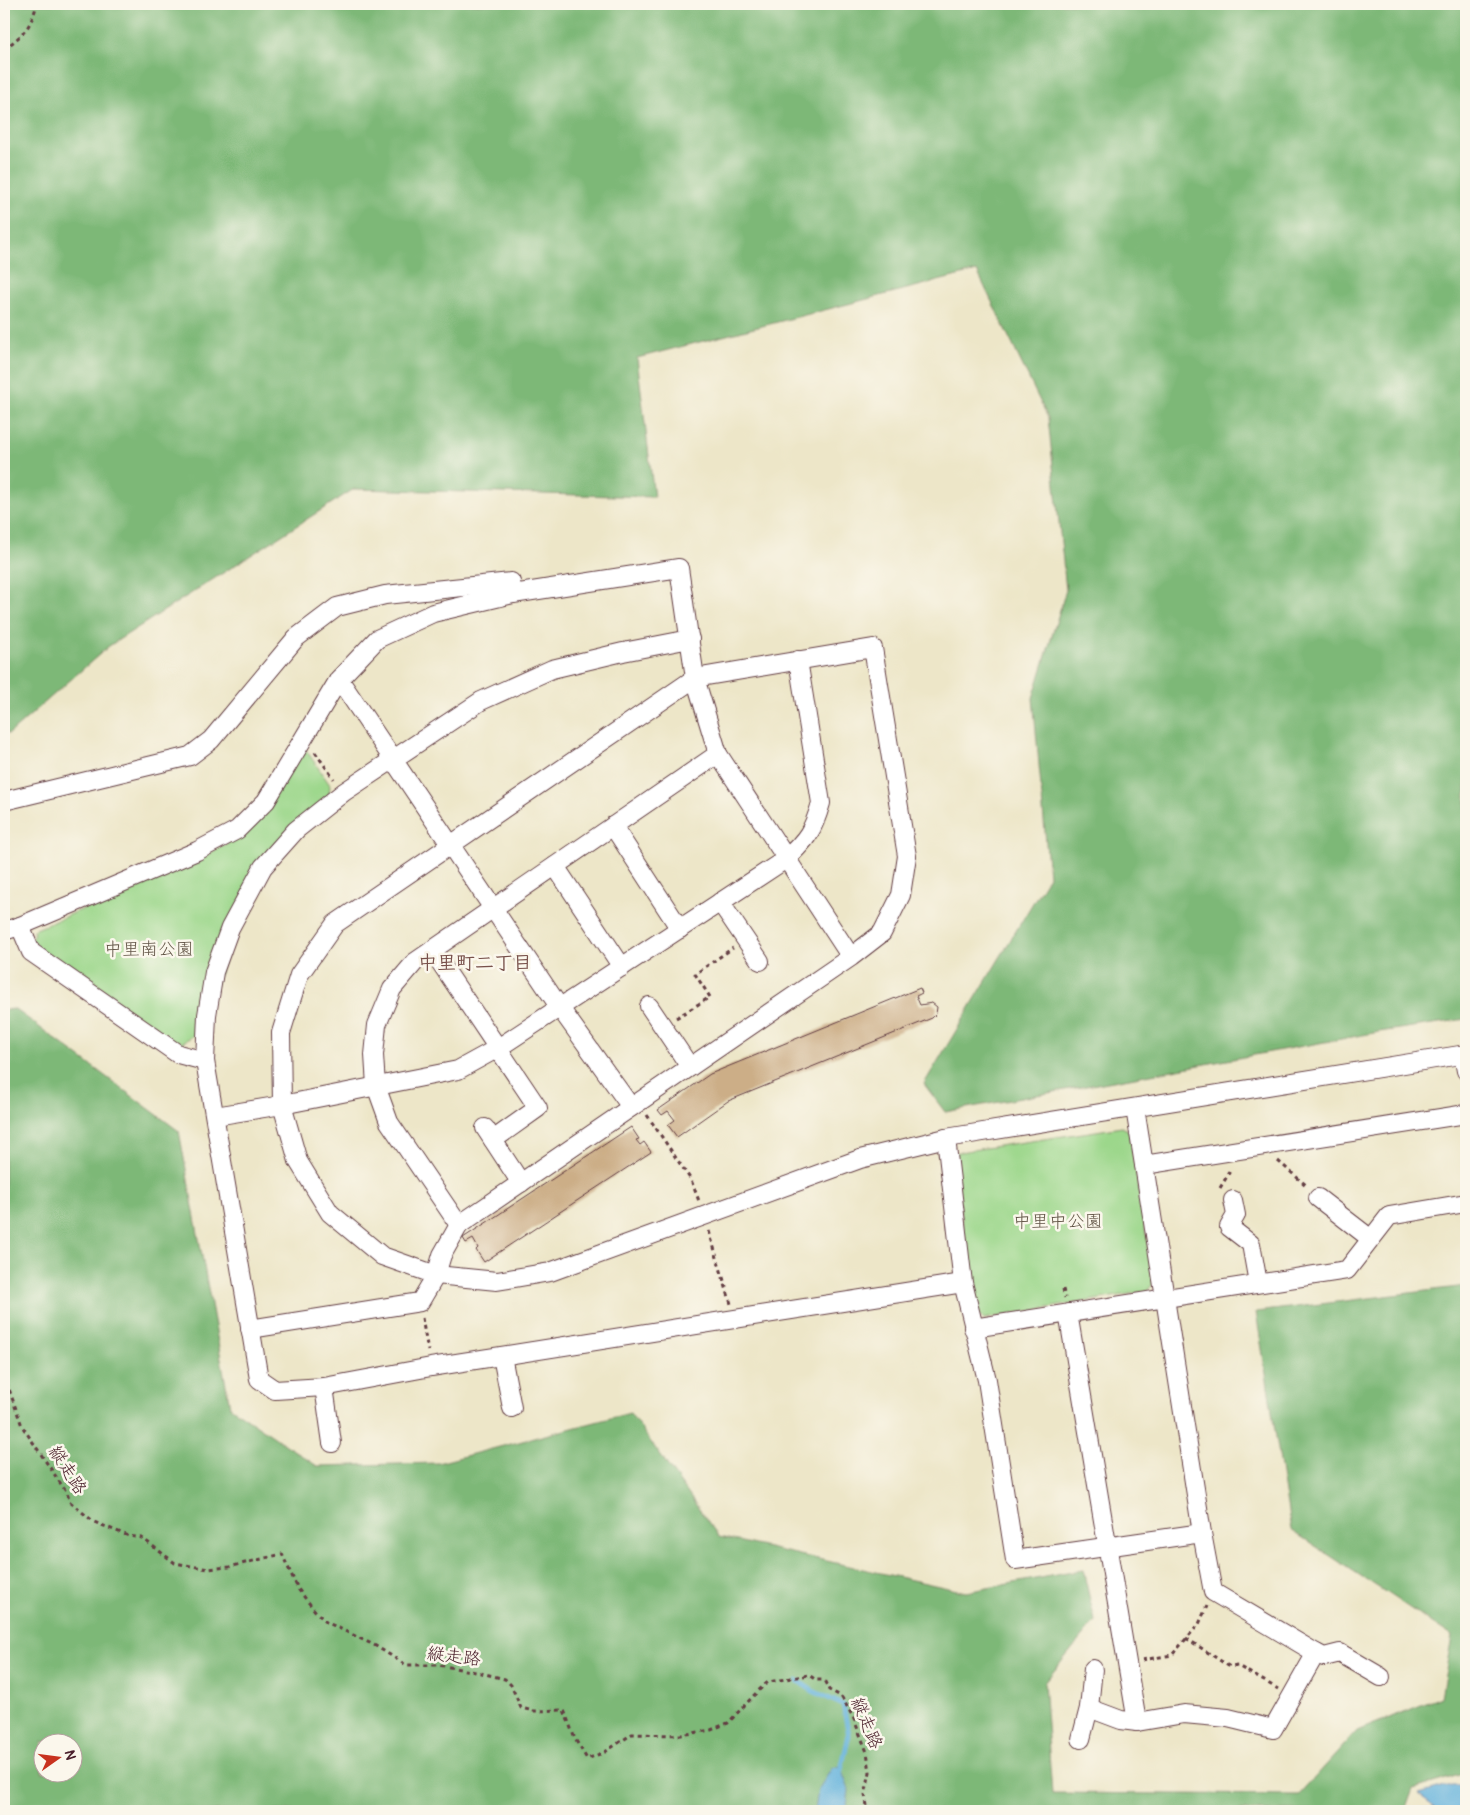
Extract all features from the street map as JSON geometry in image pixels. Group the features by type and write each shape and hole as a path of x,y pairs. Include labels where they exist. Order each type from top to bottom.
{"street":[{"path":"205,1061 178,1054 32,952 12,928 197,851 237,830 266,800 339,678 377,639 433,613 513,594 679,568 695,678 718,754 852,957"},
{"path":"4,801 190,756 211,740 296,638 337,607 385,595 511,582 513,594"},
{"path":"690,639 623,652 552,669 481,701 344,792 296,830 263,867 230,928 214,972 207,1015 205,1061 259,1379 275,1390 324,1387 431,1367 963,1283"},
{"path":"250,1329 420,1302 436,1275 442,1255 459,1225 852,957 882,933 901,895 907,856 873,648 695,678 335,924 299,975 281,1033 282,1105 298,1161 330,1213 382,1256 436,1275 497,1281 550,1272 860,1159 946,1138 1465,1060"},
{"path":"215,1116 282,1105 458,1070 498,1048 786,859 803,843 815,826 821,803 798,660"},
{"path":"339,678 449,845 630,1107"},
{"path":"459,1225 389,1122 376,1086 374,1055 377,1025 392,989 415,962 718,754"},
{"path":"613,826 680,929"},
{"path":"555,866 622,967"},
{"path":"720,902 760,961"},
{"path":"432,950 538,1108 489,1134 521,1183"},
{"path":"649,1006 690,1067"},
{"path":"1136,1108 1202,1533 1213,1592 1316,1653 1324,1657 1340,1654 1381,1677"},
{"path":"1144,1165 1466,1114"},
{"path":"946,1138 963,1283 987,1380 1015,1560 1202,1533"},
{"path":"1318,1198 1371,1239"},
{"path":"1233,1200 1236,1214 1229,1227 1251,1244 1258,1283"},
{"path":"973,1328 1347,1270 1389,1216 1466,1202"},
{"path":"1068,1313 1137,1722"},
{"path":"502,1356 512,1408"},
{"path":"324,1387 332,1443"},
{"path":"1089,1708 1121,1720 1137,1722 1184,1714 1228,1718 1274,1730 1316,1653"},
{"path":"1081,1740 1089,1708 1093,1669"}],"path":[{"path":"4,49 24,34 37,4"},
{"path":"304,737 344,792"},
{"path":"663,1026 710,997 695,974 746,940"},
{"path":"1263,1146 1312,1190 1318,1198"},
{"path":"1213,1154 1214,1162 1228,1173 1220,1189 1233,1200"},
{"path":"420,1302 431,1367"},
{"name":"縦走路","path":"4,1375 22,1426 68,1492 70,1502 94,1522 129,1536 142,1538 175,1563 200,1568 229,1567 282,1554 298,1589 326,1622 374,1645 406,1665 439,1665 481,1672 505,1679 511,1684 521,1708 534,1711 564,1710 575,1739 587,1759 605,1752 632,1734 681,1735 711,1730 728,1722 768,1682 809,1675 816,1680 824,1680 829,1690 840,1696 853,1717 867,1752 870,1772 865,1796 868,1811"},
{"path":"1127,1662 1172,1655 1199,1624 1213,1592"},
{"path":"1186,1638 1230,1667 1238,1666 1291,1696"}],"green space":[{"path":"4,4 1466,4 1466,1019 1379,1032 945,1112 924,1084 1049,876 1033,698 1066,590 1048,418 977,271 637,358 654,497 354,489 109,646 9,734 4,731"},
{"name":"中里南公園","path":"306,750 330,785 329,795 256,864 201,1031 178,1045 39,949 32,941 34,930 198,860 240,836"},
{"path":"15,1009 179,1131 230,1407 317,1466 438,1463 630,1413 719,1537 966,1592 1083,1570 1095,1621 1044,1683 1052,1793 1299,1795 1357,1731 1441,1697 1452,1636 1291,1530 1256,1312 1466,1286 1466,1773 1413,1789 1405,1811 4,1811 4,1010"},
{"name":"中里中公園","path":"1122,1127 1129,1131 1154,1283 1147,1291 984,1319 975,1313 953,1153"}],"water":[{"path":"840,1766 849,1790 846,1811 815,1811 818,1790 832,1768"},
{"path":"1452,1785 1466,1785 1466,1811 1441,1811 1418,1794"}],"building":[{"path":"920,988 922,993 916,996 920,1005 932,1003 937,1007 936,1014 932,1018 728,1101 677,1137 668,1125 675,1120 668,1111 662,1115 658,1110 710,1074"},
{"path":"631,1127 639,1139 636,1140 640,1145 644,1142 651,1152 484,1262 476,1250 478,1248 473,1239 466,1243 463,1238"}],"waterway":[{"path":"798,1681 813,1691 843,1705 849,1735 840,1774"}],"district":[{"name":"中里町二丁目","path":"475,962"}]}
